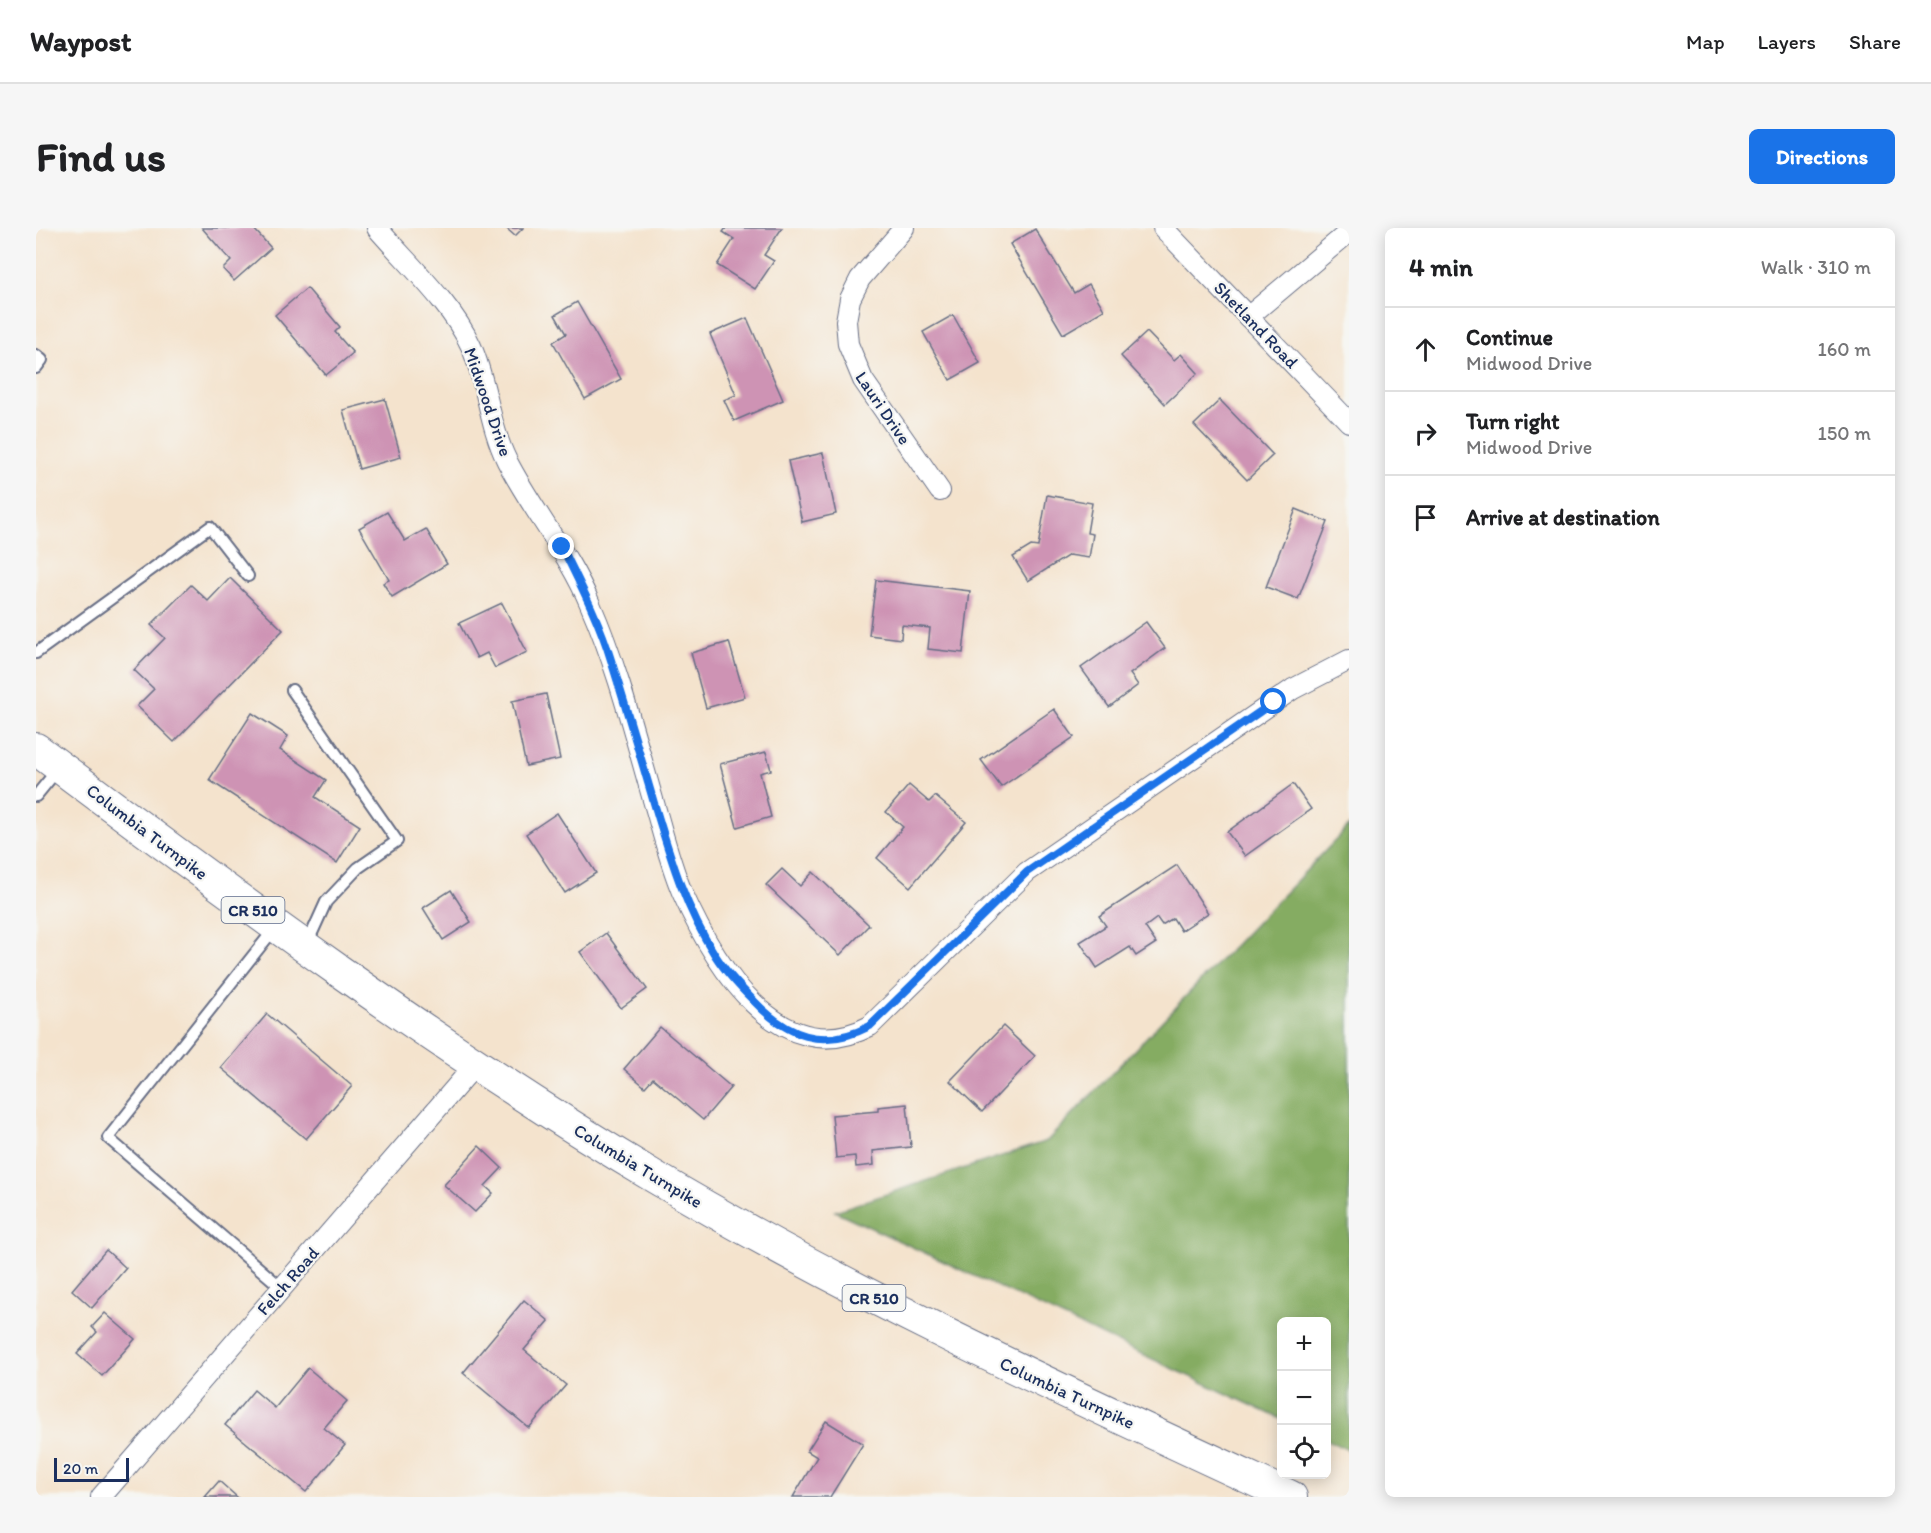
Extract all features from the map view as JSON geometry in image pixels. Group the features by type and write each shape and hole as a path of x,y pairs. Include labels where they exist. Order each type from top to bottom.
{"main road":[{"name":"Columbia Turnpike","path":"48,758 276,926 475,1065 651,1175 783,1251 975,1350 1291,1497"}],"street":[{"name":"Midwood Drive","path":"377,228 451,314 470,343 483,375 508,462 562,547 590,603 610,656 670,858 697,923 715,956 735,981 766,1014 783,1028 799,1035 838,1038 870,1026 1027,872 1293,689 1349,660"},
{"name":"Lauri Drive","path":"904,228 860,279 850,299 846,321 848,344 863,380 940,491"},
{"name":"Shetland Road","path":"1163,228 1349,422"},
{"path":"1248,317 1349,232"},
{"name":"Felch Road","path":"101,1497 475,1065"}],"lane":[{"path":"36,355 42,360 36,368"},
{"path":"36,653 210,526 248,576"},
{"path":"292,690 397,841 358,867 327,902 306,947"},
{"path":"36,796 48,758"},
{"path":"276,926 108,1138 282,1288"}],"green space":[{"path":"1349,826 1349,1450 1331,1442 1331,1317 1277,1317 1277,1417 835,1211 1047,1141"}],"building":[{"path":"202,228 253,228 271,248 234,281 223,269 231,261"},
{"path":"506,228 523,228 515,236"},
{"path":"726,228 782,228 764,255 774,261 755,289 717,265 734,239 723,232"},
{"path":"1035,229 1074,293 1089,284 1104,310 1063,334 1010,244"},
{"path":"307,288 340,327 335,332 353,353 326,375 275,315"},
{"path":"577,302 621,379 585,399 553,342 566,334 555,315"},
{"path":"953,315 980,363 950,380 923,332"},
{"path":"747,318 783,400 734,421 724,400 736,395 710,334"},
{"path":"1147,332 1174,360 1181,354 1198,373 1165,404 1121,356"},
{"path":"385,399 401,457 359,469 343,410"},
{"path":"1220,400 1273,455 1247,480 1194,425"},
{"path":"823,453 836,514 802,522 788,461"},
{"path":"1047,495 1092,503 1087,533 1093,534 1089,558 1069,555 1028,581 1013,557 1031,546 1038,547"},
{"path":"1296,509 1328,522 1298,599 1266,587"},
{"path":"387,512 405,541 426,529 447,564 392,597 383,583 389,580 359,528"},
{"path":"230,578 283,630 174,742 137,706 154,689 134,670 165,638 151,625 191,585 208,601"},
{"path":"876,580 970,591 963,653 928,649 930,628 902,625 901,639 869,635"},
{"path":"502,603 527,652 495,668 487,653 477,658 459,623"},
{"path":"1146,622 1165,648 1130,674 1138,685 1109,707 1081,668"},
{"path":"729,642 745,697 706,708 691,653"},
{"path":"546,694 560,759 526,766 512,701"},
{"path":"1054,709 1074,737 1001,787 981,760"},
{"path":"252,713 288,736 280,750 326,780 315,797 360,826 337,863 209,780"},
{"path":"766,752 771,770 760,773 771,817 737,827 720,764"},
{"path":"1293,784 1311,809 1245,856 1227,832"},
{"path":"909,785 929,802 935,796 966,822 910,887 877,858 903,827 886,812"},
{"path":"557,813 596,873 565,893 526,834"},
{"path":"1177,865 1208,913 1181,931 1173,918 1162,925 1157,918 1145,927 1156,943 1136,956 1130,947 1097,968 1080,942 1106,926 1099,916"},
{"path":"782,869 800,886 813,872 869,925 840,955 766,885"},
{"path":"451,890 471,922 443,940 423,908"},
{"path":"606,933 647,989 621,1008 580,952"},
{"path":"267,1014 352,1086 306,1139 221,1068"},
{"path":"1003,1026 1035,1056 982,1112 950,1081"},
{"path":"660,1027 731,1087 703,1120 653,1078 645,1087 624,1069"},
{"path":"907,1104 911,1147 873,1151 874,1165 856,1167 855,1156 836,1158 832,1115 878,1111 878,1107"},
{"path":"479,1146 502,1168 485,1186 493,1193 475,1212 444,1185"},
{"path":"106,1250 126,1268 92,1308 72,1290"},
{"path":"524,1300 549,1321 524,1350 566,1385 529,1428 463,1373"},
{"path":"105,1313 135,1339 102,1376 77,1354 97,1332 92,1327"},
{"path":"308,1368 347,1401 324,1428 345,1445 306,1492 225,1425 254,1390 275,1408"},
{"path":"826,1421 863,1444 830,1497 793,1497 817,1457 807,1451"},
{"path":"219,1481 237,1497 205,1497"}],"route":[{"path":"562,547 590,603 610,656 670,858 697,923 715,956 735,981 766,1014 783,1028 799,1035 838,1038 870,1026 1027,872 1274,702"}]}
